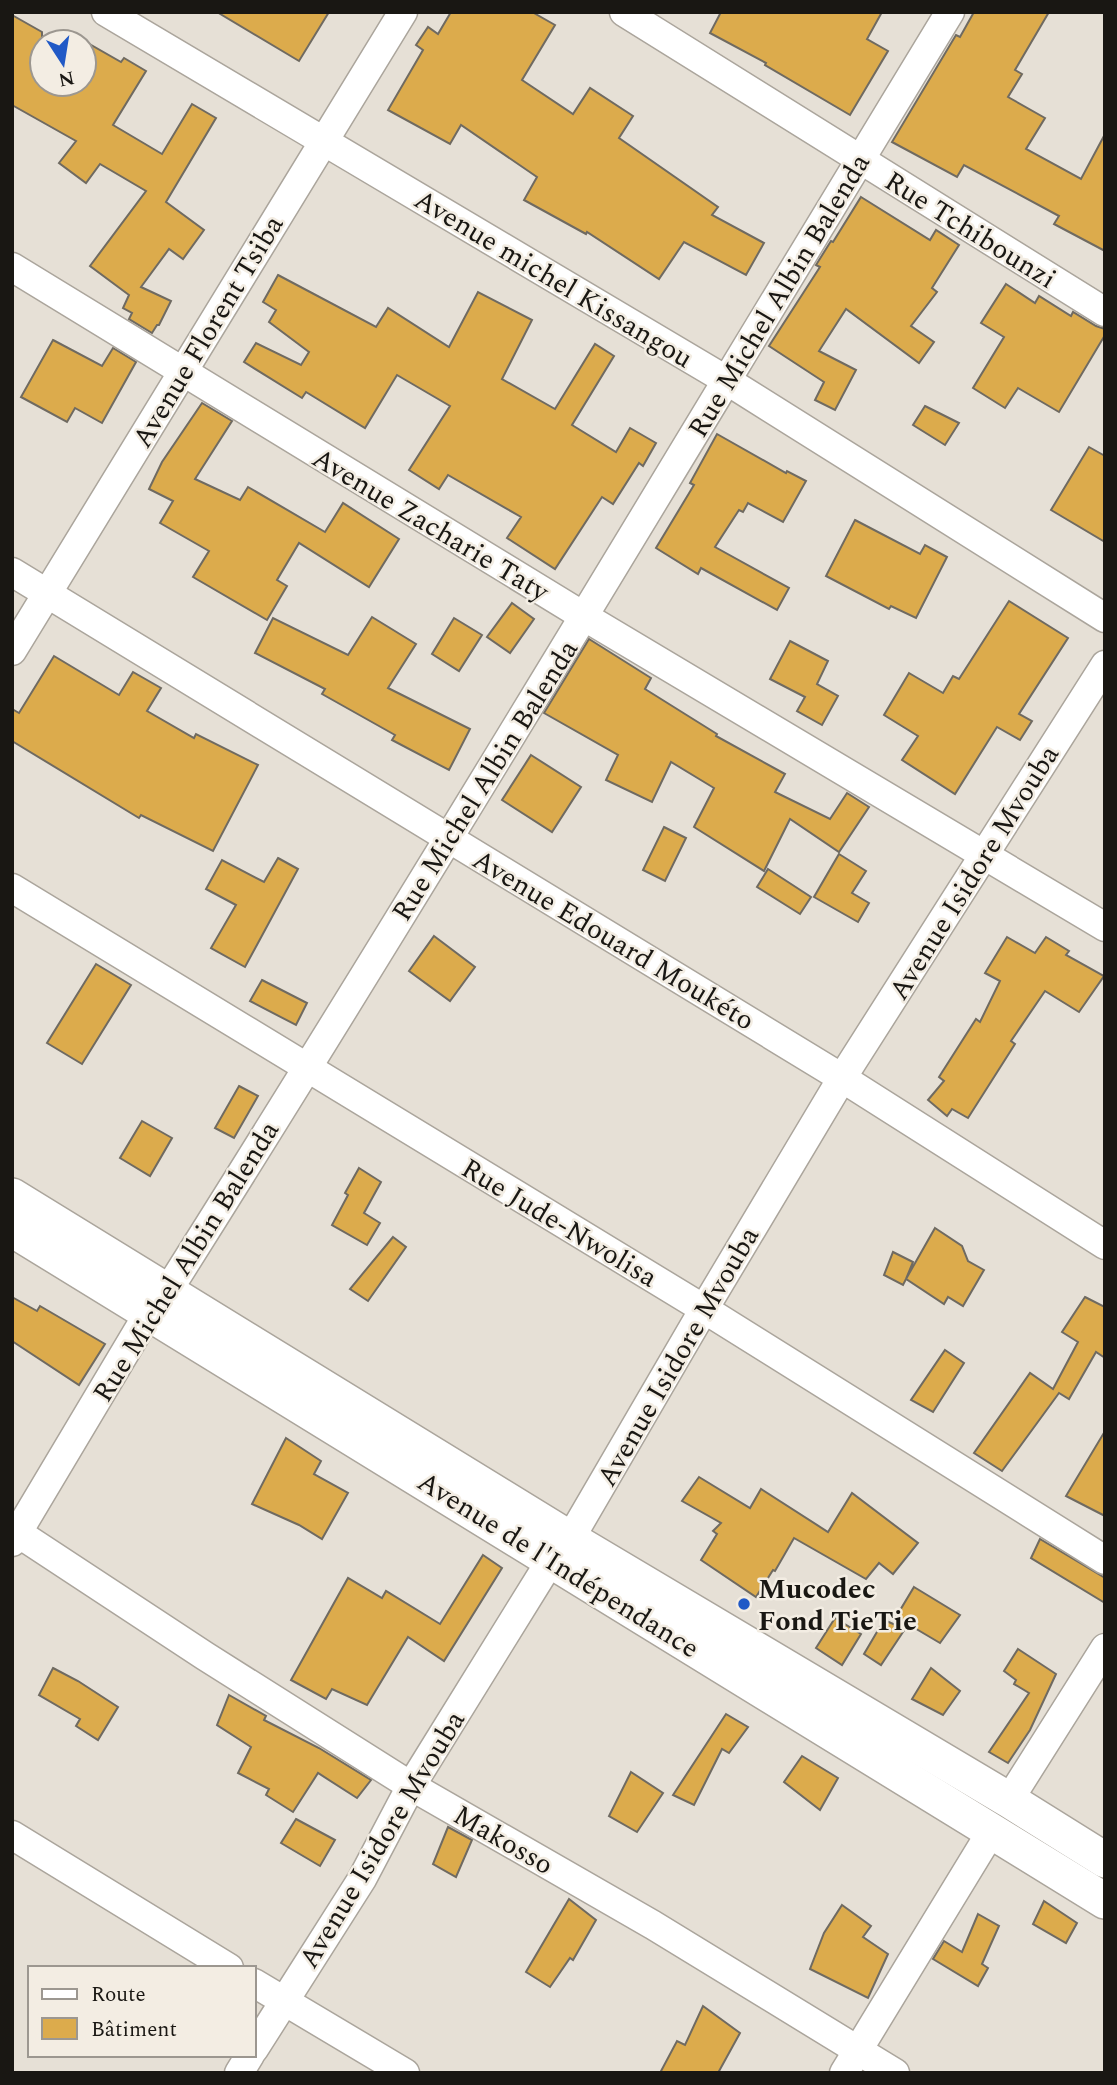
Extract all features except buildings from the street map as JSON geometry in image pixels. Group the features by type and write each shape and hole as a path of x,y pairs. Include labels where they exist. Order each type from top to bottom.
{"street":[{"name":"Avenue michel Kissangou","path":"106,12 726,380 1105,618"},
{"name":"Avenue Florent Tsiba","path":"12,651 403,12"},
{"name":"Rue Tchibounzi","path":"624,12 1105,312"},
{"name":"Rue Michel Albin Balenda","path":"14,1534 157,1303 307,1069 447,837 585,617 950,12"},
{"name":"Avenue Zacharie Taty","path":"12,267 585,617 1105,927"},
{"name":"Avenue Edouard Moukéto","path":"12,572 842,1078 1105,1245"},
{"name":"Avenue Isidore Mvouba","path":"256,2046 362,1879 411,1786 561,1550 842,1078 1105,665"},
{"name":"Rue Jude-Nwolisa","path":"12,888 704,1309 1105,1560"},
{"name":"Avenue de l'Indépendance","path":"12,1196 157,1303"},
{"name":"Avenue de l'Indépendance","path":"12,1229 157,1303 561,1550 991,1832 1105,1900"},
{"name":"Makosso","path":"14,1534 411,1786 653,1925 851,2062 895,2073"},
{"name":"Avenue de l'Indépendance","path":"561,1550 1009,1800 1105,1860"},
{"path":"1009,1800 1105,1648"},
{"path":"851,2062 991,1832"},
{"path":"12,1835 226,1966"},
{"path":"256,1984 405,2073"},
{"path":"239,2073 249,2057"}],"place":[{"name":"Mucodec Fond TieTie","path":"744,1604"}]}
